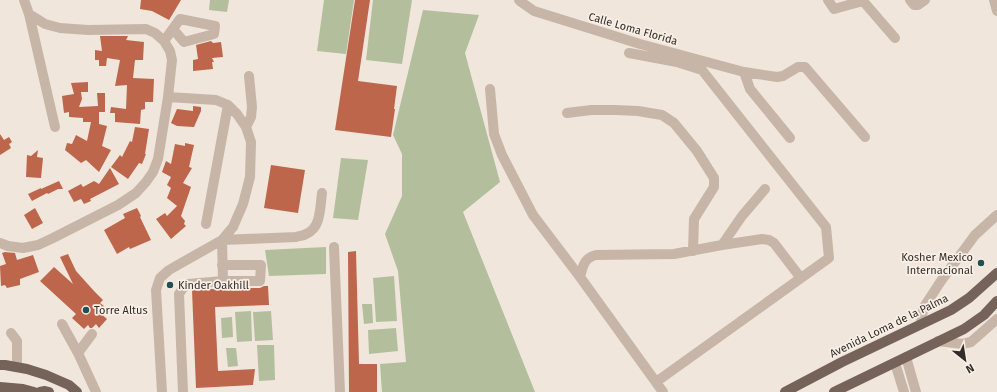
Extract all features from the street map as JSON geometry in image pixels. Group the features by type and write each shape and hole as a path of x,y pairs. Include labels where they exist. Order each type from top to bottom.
{"main road":[{"name":"Avenida Loma de la Palma","path":"785,392 842,362 951,310 969,298 997,273"},
{"path":"834,392 964,328 984,315 997,301"},
{"path":"0,365 16,367 46,375 69,385 77,392"},
{"path":"0,387 23,389 34,392"},
{"path":"40,392 49,392"}],"street":[{"path":"24,0 29,14 55,127"},
{"name":"Calle Loma Florida","path":"519,0 534,12 640,44 744,72 777,77 783,76 798,67 805,67 865,137"},
{"path":"828,0 834,9 863,1 895,38"},
{"path":"910,0 914,5 918,5 925,0"},
{"path":"994,0 997,11"},
{"path":"0,243 22,248 38,245 118,205 136,194 153,172 158,159 168,97 172,60 170,51 164,41 155,33 146,30 88,30 60,28 45,24 29,14"},
{"path":"164,41 173,29"},
{"path":"628,53 677,62 702,70 826,227 829,258 800,277 656,382"},
{"path":"744,72 750,89 790,138"},
{"path":"246,127 251,117 252,107 249,76"},
{"path":"490,88 494,134 502,155 533,215 663,392"},
{"path":"162,392 156,290 160,278 169,270 222,240 234,227 243,204 250,177 251,142 246,127 237,114 228,105 216,100 168,97"},
{"path":"206,224 228,105"},
{"path":"567,113 591,110 638,111 662,115 674,123 697,151 714,178 714,187 694,219 693,251"},
{"path":"722,245 742,216 765,189"},
{"path":"222,240 296,237 307,234 315,227 319,218 322,193"},
{"path":"921,324 924,307 941,281 975,235 997,215"},
{"path":"222,240 223,281"},
{"path":"580,277 584,264 592,256 596,255 674,254 722,245 769,240 774,244 800,277"},
{"path":"334,247 340,392"},
{"path":"182,392 179,294 182,288 188,284 223,281 260,281 260,264 222,265"},
{"path":"938,341 962,344 971,342 997,319"},
{"path":"62,324 78,353 96,392"},
{"path":"11,333 17,341 16,367"},
{"path":"78,353 92,334"},
{"path":"906,357 916,392"},
{"path":"895,363 904,392"}],"green space":[{"path":"210,0 229,0 227,12 209,10"},
{"path":"324,0 354,0 346,54 317,51"},
{"path":"373,0 412,0 402,64 366,60"},
{"path":"423,10 479,15 465,53 500,182 463,212 535,392 382,392 380,364 406,362 398,271 385,234 402,196 402,154 393,135"},
{"path":"341,158 368,160 358,220 333,218"},
{"path":"326,247 326,274 269,276 265,250"},
{"path":"394,276 397,321 376,322 373,278"},
{"path":"362,304 372,304 373,323 364,324"},
{"path":"251,311 252,341 237,342 235,312"},
{"path":"271,311 273,340 255,341 253,312"},
{"path":"232,317 233,337 222,338 221,318"},
{"path":"396,328 398,351 369,354 368,330"},
{"path":"257,345 274,345 275,380 259,381"},
{"path":"226,348 236,348 238,366 228,367"}],"building":[{"path":"141,0 181,0 169,20 152,11 140,9"},
{"path":"355,0 370,0 358,81 397,86 391,137 335,130"},
{"path":"100,36 128,36 126,40 144,42 143,60 135,60 133,78 154,79 153,102 145,102 145,109 141,110 140,124 115,122 115,113 110,113 111,107 126,109 127,85 115,86 120,60 107,58 106,66 99,66 99,60 95,60 95,50 102,51"},
{"path":"211,41 213,43 221,42 223,57 212,58 214,62 212,62 213,69 193,71 193,60 198,59 196,45"},
{"path":"88,82 88,92 81,92 82,99 79,107 98,106 97,93 105,93 105,112 99,112 99,124 107,126 102,146 111,150 99,172 86,160 81,163 65,150 67,143 72,144 76,135 87,141 91,122 83,122 83,118 69,117 69,112 64,113 62,96 74,94 71,83"},
{"path":"193,106 201,107 201,111 194,127 177,126 171,123 177,109 193,111"},
{"path":"135,127 149,129 146,154 142,164 139,163 128,179 111,167 120,155 122,157 130,141 132,142"},
{"path":"0,134 4,140 9,137 12,142 9,144 11,148 0,155"},
{"path":"185,143 194,145 189,167 192,168 183,183 191,187 181,216 185,221 184,224 186,226 171,239 156,219 165,213 167,216 177,206 167,198 171,188 167,185 171,177 162,172 166,161 171,164 175,144 185,146"},
{"path":"38,150 37,157 43,158 41,178 26,177 27,155 31,156"},
{"path":"271,165 305,170 298,213 264,208"},
{"path":"110,168 119,184 90,199 91,201 84,204 81,199 74,202 68,191 81,184 83,187 94,181 99,184"},
{"path":"59,181 63,189 58,189 48,194 47,193 32,201 28,194 41,188"},
{"path":"35,208 43,223 32,229 24,215"},
{"path":"137,208 151,240 130,249 129,247 117,254 104,230 125,218 123,214"},
{"path":"356,251 359,364 377,364 377,392 349,392 348,252"},
{"path":"2,253 15,253 17,260 33,255 39,272 20,279 20,285 7,288 5,285 1,286 0,266 6,264"},
{"path":"68,254 76,271 103,300 100,303 104,306 99,312 107,319 99,328 96,324 92,328 88,325 84,329 72,318 76,314 40,281 54,267 73,284 60,257"},
{"path":"268,286 269,305 215,307 218,371 255,369 253,385 196,388 192,290 260,288"}],"place":[{"name":"Kosher Mexico Internacional","path":"981,263"},
{"name":"Kinder Oakhill","path":"170,285"},
{"name":"Torre Altus","path":"86,310"}]}
